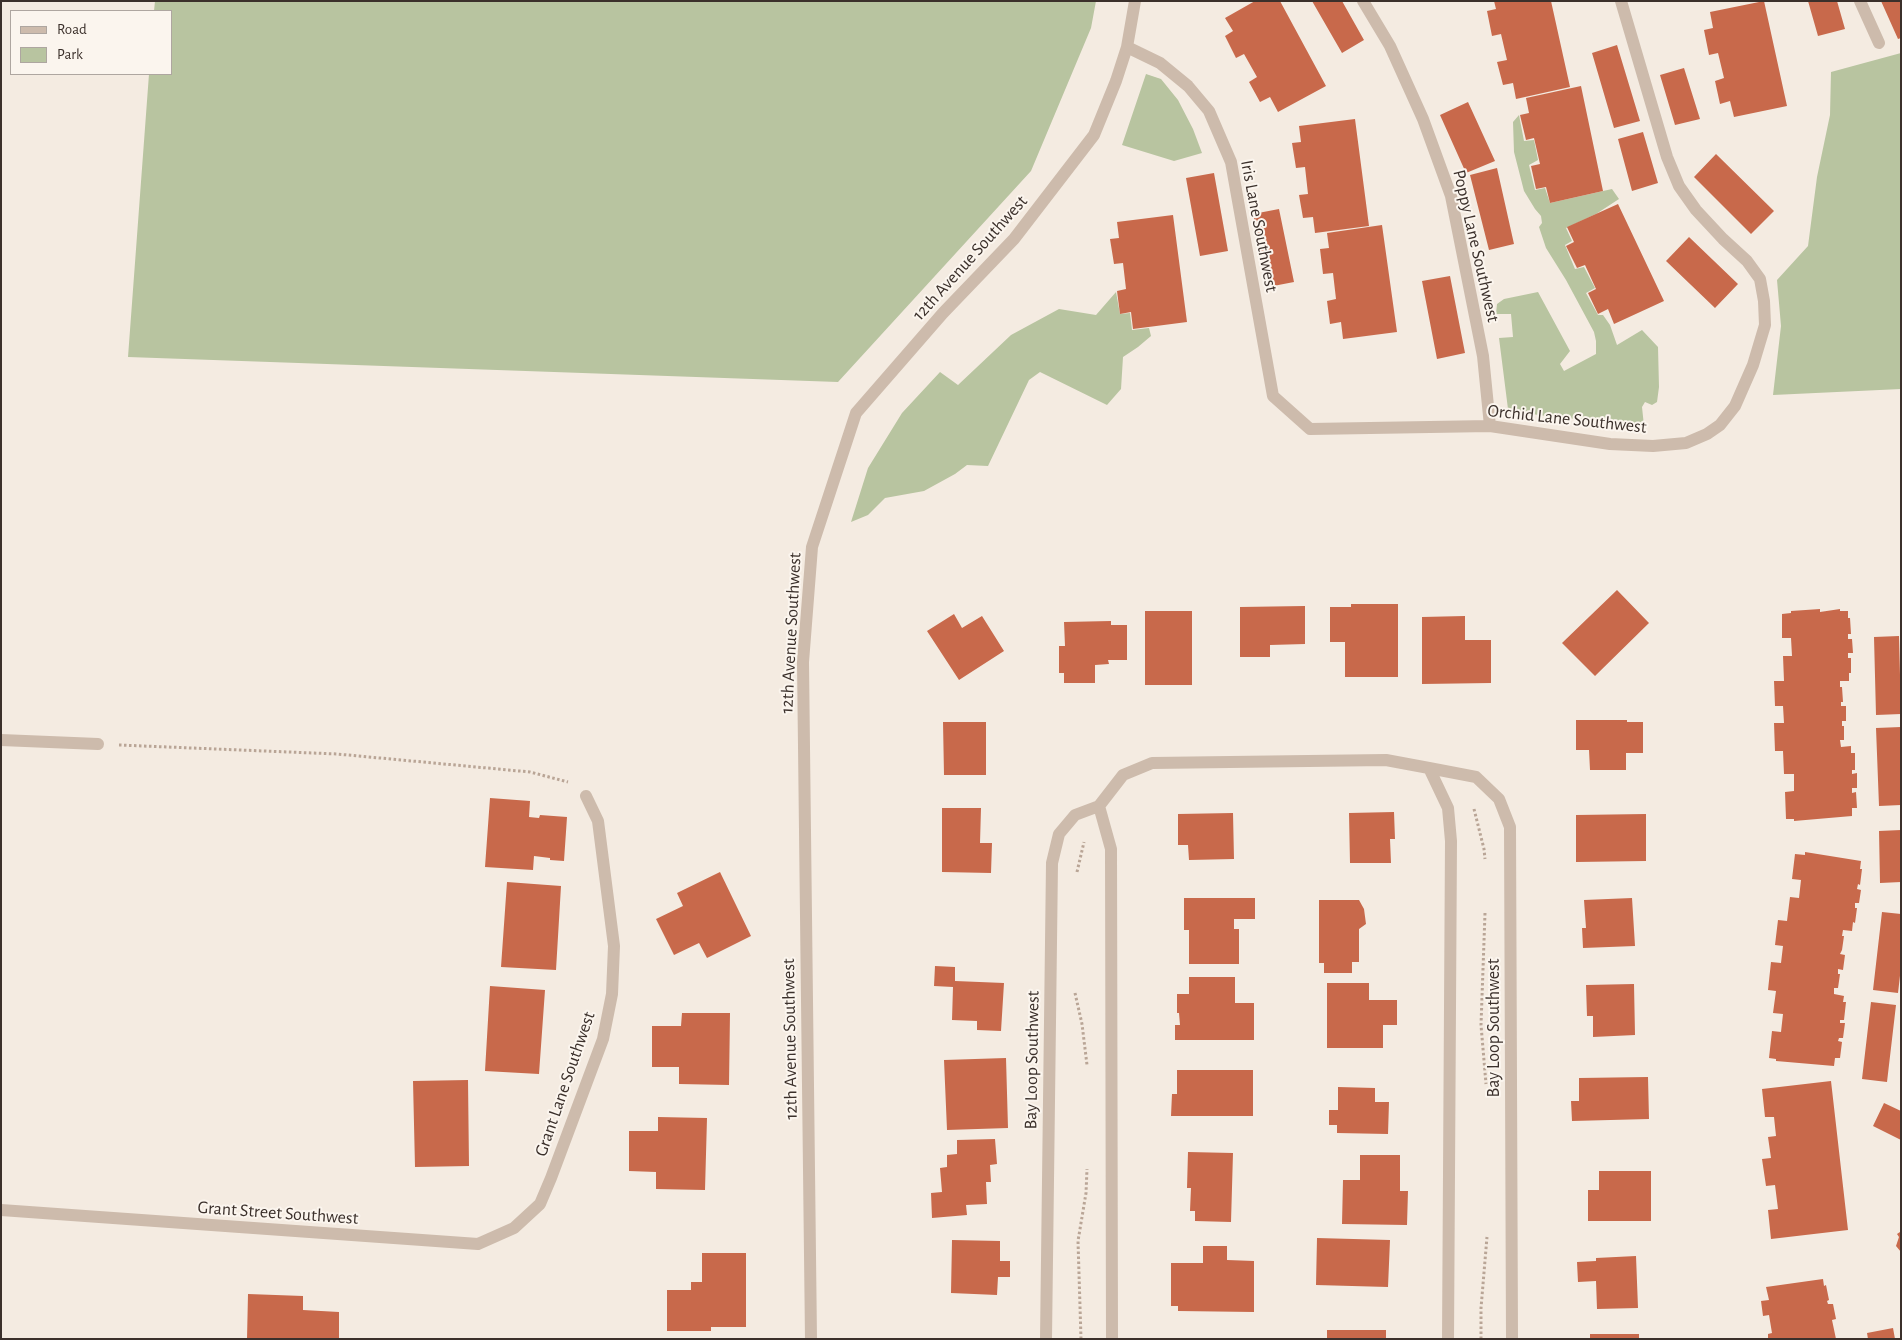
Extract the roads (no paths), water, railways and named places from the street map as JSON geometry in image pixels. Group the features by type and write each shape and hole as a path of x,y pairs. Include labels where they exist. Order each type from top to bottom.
{"street":[{"name":"12th Avenue Southwest","path":"811,1339 803,662 812,547 856,413 943,313 1014,239 1094,136 1116,81 1127,47 1134,1"},
{"name":"Poppy Lane Southwest","path":"1363,1 1394,54 1423,119 1450,196 1483,356 1490,426"},
{"name":"Orchid Lane Southwest","path":"1273,396 1310,429 1490,426 1610,444 1653,446 1686,443 1707,434 1720,425 1735,406 1753,364 1765,325 1760,279 1747,261 1696,210 1679,186 1667,157 1622,1"},
{"path":"1860,1 1879,42"},
{"name":"Iris Lane Southwest","path":"1127,47 1160,63 1188,86 1209,111 1231,162 1273,396"},
{"path":"1,740 98,744"},
{"name":"Bay Loop Southwest","path":"1046,1339 1052,863 1058,834 1075,815 1099,806 1123,775 1152,763 1386,760 1476,777 1499,800 1510,827 1512,1339"},
{"path":"1429,768 1448,808 1451,841 1448,1339"},
{"name":"Grant Lane Southwest","path":"540,1204 603,1039 612,994 614,946 598,821 586,796"},
{"path":"1099,806 1111,849 1112,1339"},
{"name":"Grant Street Southwest","path":"1,1210 478,1244 514,1228 540,1204"}]}
